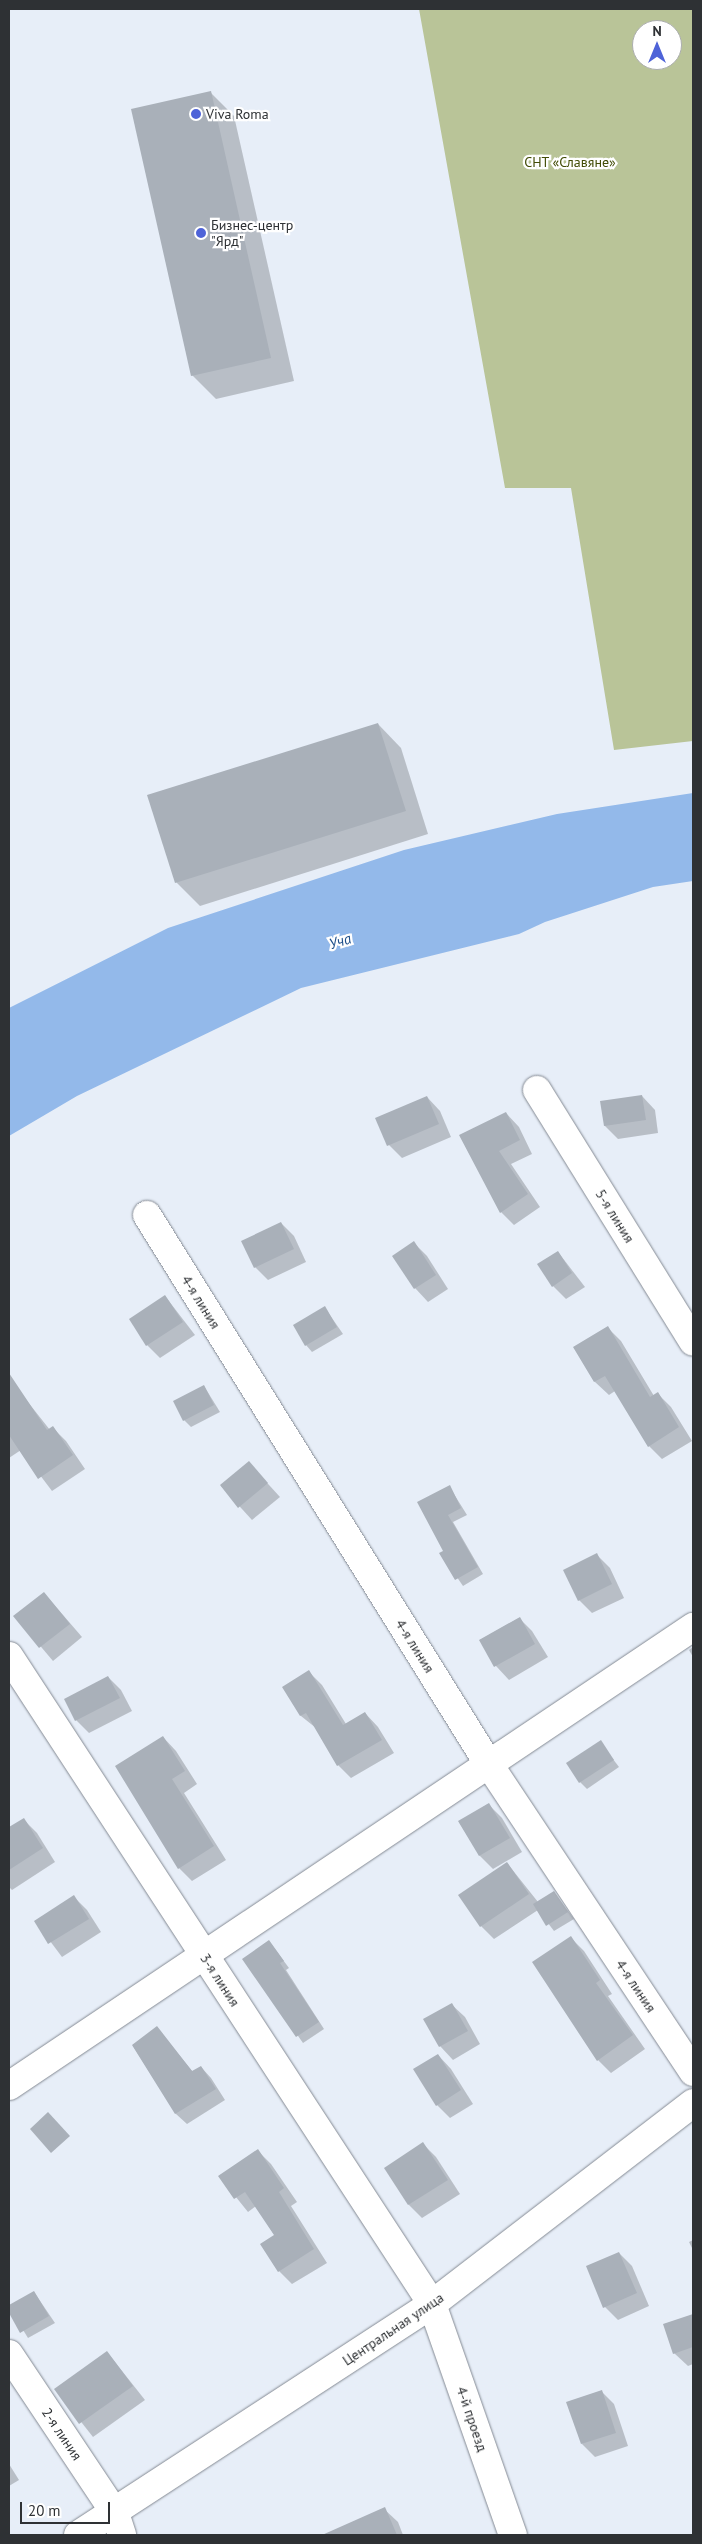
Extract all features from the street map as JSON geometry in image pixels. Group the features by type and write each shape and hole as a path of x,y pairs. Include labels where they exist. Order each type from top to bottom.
{"street":[{"name":"5-я линия","path":"538,1090 693,1342"},
{"name":"4-я линия","path":"147,1215 488,1763 693,2072"},
{"path":"9,2086 693,1627"},
{"name":"3-я линия","path":"9,1656 432,2304"},
{"name":"Центральная улица","path":"78,2535 119,2524 432,2304 693,2103"},
{"name":"4-й проезд","path":"432,2304 513,2535"},
{"name":"2-я линия","path":"9,2354 119,2524"}],"green space":[{"name":"СНТ «Славяне»","path":"419,9 693,9 693,741 614,750 571,488 505,488"}],"water":[{"name":"Уча","path":"693,793 693,881 653,887 545,922 519,934 301,988 77,1096 9,1136 9,1008 168,928 404,850 557,814"}],"building":[{"name":"Бизнес-центр \"Ярд\"","path":"211,91 271,358 191,376 131,109"},
{"path":"378,723 406,811 175,883 147,795"},
{"path":"642,1095 646,1120 604,1126 600,1101"},
{"path":"427,1096 439,1124 387,1146 375,1118"},
{"path":"506,1112 520,1140 499,1151 528,1194 500,1213 459,1135"},
{"path":"281,1222 294,1249 254,1268 241,1241"},
{"path":"414,1241 436,1275 414,1289 392,1256"},
{"path":"558,1251 572,1273 552,1287 537,1264"},
{"path":"165,1295 183,1322 146,1346 129,1319"},
{"path":"325,1306 337,1327 305,1346 293,1325"},
{"path":"608,1326 650,1397 658,1392 679,1427 648,1447 605,1376 594,1382 573,1347"},
{"path":"9,1373 47,1430 53,1426 73,1455 38,1479 9,1435"},
{"path":"204,1385 214,1405 183,1421 173,1401"},
{"path":"249,1461 268,1483 238,1508 220,1485"},
{"path":"450,1485 461,1508 448,1515 478,1567 455,1580 439,1553 443,1551 417,1502"},
{"path":"597,1553 612,1584 578,1601 563,1570"},
{"path":"44,1592 70,1624 39,1648 13,1616"},
{"path":"520,1617 535,1644 494,1667 479,1640"},
{"path":"309,1670 343,1725 365,1712 382,1740 337,1766 306,1713 300,1716 282,1687"},
{"path":"108,1676 120,1698 75,1721 64,1699"},
{"path":"163,1736 185,1771 172,1779 214,1846 178,1869 115,1766"},
{"path":"601,1740 614,1760 579,1783 566,1763"},
{"path":"489,1803 510,1838 479,1856 458,1821"},
{"path":"24,1818 43,1848 9,1870 9,1827"},
{"path":"507,1862 529,1894 480,1927 458,1895"},
{"path":"554,1891 568,1912 546,1926 533,1904"},
{"path":"74,1895 89,1919 48,1944 34,1921"},
{"path":"571,1936 600,1980 596,1983 633,2035 597,2061 532,1962"},
{"path":"269,1940 284,1961 280,1963 319,2022 296,2037 242,1959"},
{"path":"452,2003 468,2031 439,2047 423,2019"},
{"path":"157,2026 192,2071 201,2066 216,2089 175,2114 132,2045"},
{"path":"438,2054 461,2090 436,2106 413,2069"},
{"path":"48,2112 70,2136 51,2153 30,2129"},
{"path":"423,2142 448,2180 408,2205 384,2168"},
{"path":"258,2149 284,2188 279,2192 314,2249 278,2272 260,2244 274,2235 245,2192 234,2199 218,2176"},
{"path":"619,2252 637,2293 603,2308 586,2266"},
{"path":"34,2291 49,2316 20,2333 9,2313 9,2305"},
{"path":"693,2314 693,2347 673,2354 663,2324"},
{"path":"107,2351 133,2386 79,2424 54,2389"},
{"path":"602,2390 616,2433 581,2444 566,2402"},
{"path":"385,2507 397,2535 322,2535"}],"place":[{"name":"Viva Roma","path":"196,114"},
{"name":"Бизнес-центр \"Ярд\"","path":"201,233"}]}
